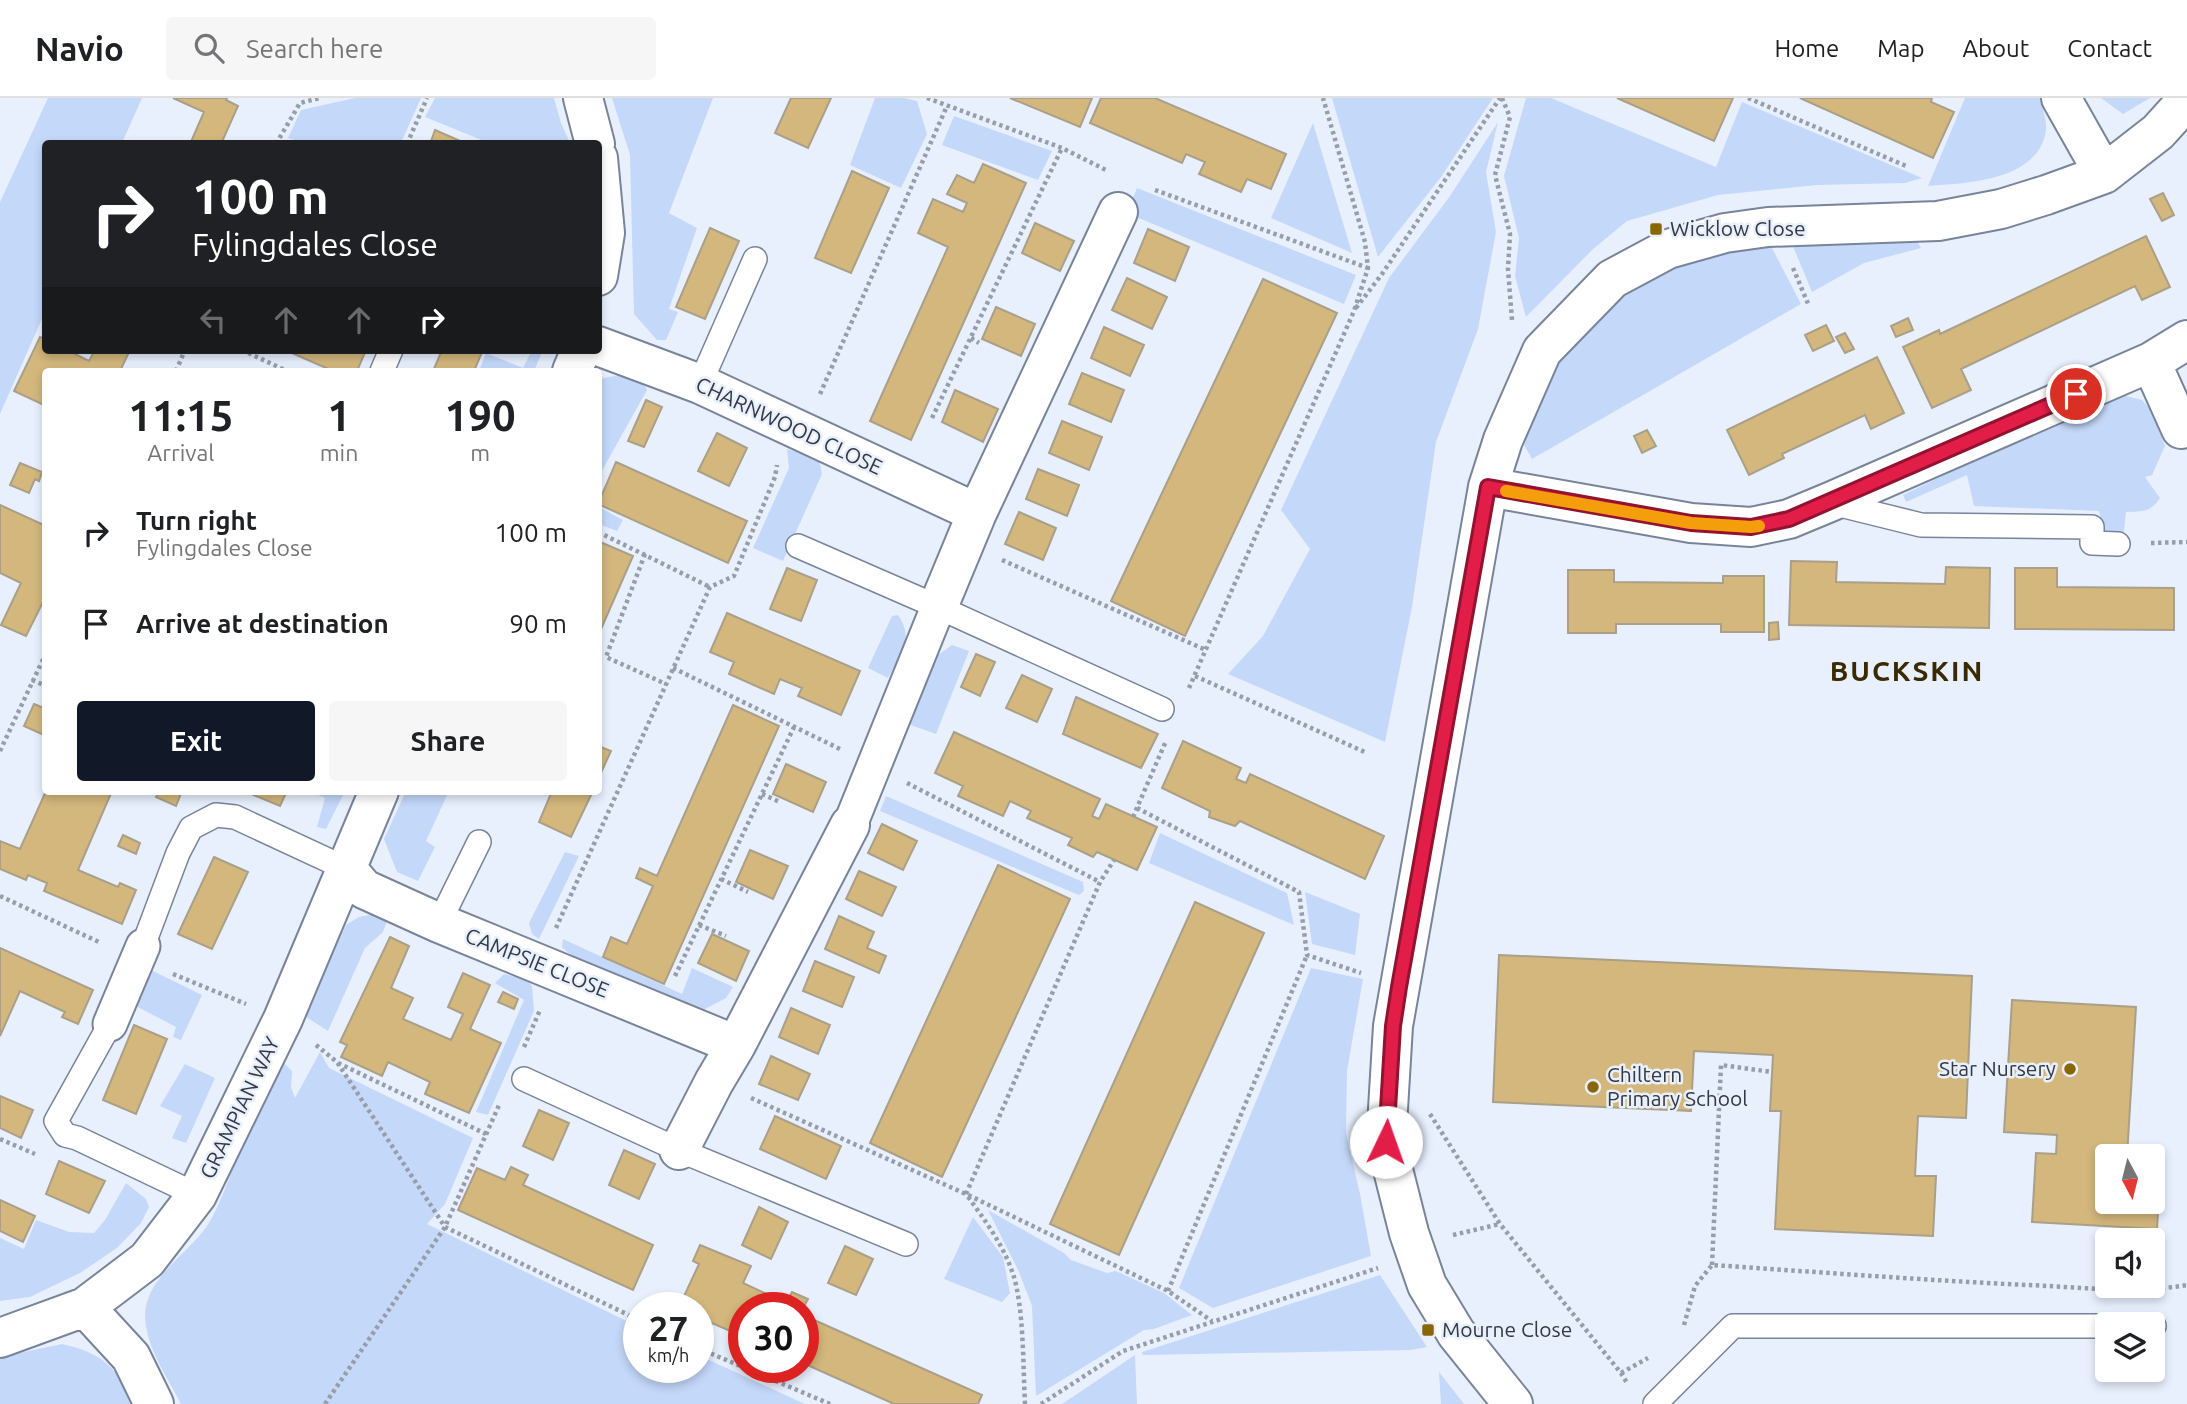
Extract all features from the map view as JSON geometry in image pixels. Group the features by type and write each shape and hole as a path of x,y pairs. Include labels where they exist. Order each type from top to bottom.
{"street":[{"path":"583,98 594,140"},
{"path":"2061,98 2104,174"},
{"path":"1513,1404 1456,1333 1427,1285 1409,1233 1386,1142 1393,1026 1399,987 1488,487 1503,440 1542,351 1612,279 1668,249 1725,233 1768,227 1938,221 2001,209 2104,174 2158,132 2187,100"},
{"path":"602,201 605,233 602,251"},
{"path":"679,1150 850,825 971,528 1118,212"},
{"path":"1488,487 1691,523 1751,527 1789,519 1830,502 2151,362 2187,340"},
{"name":"CHARNWOOD CLOSE","path":"602,347 700,384 780,421 971,528"},
{"path":"2151,362 2184,438"},
{"name":"GRAMPIAN WAY","path":"0,1338 85,1307 147,1259 197,1195 283,1019 377,795"},
{"name":"CAMPSIE CLOSE","path":"347,869 364,889 439,923 736,1045"},
{"path":"110,1024 143,946"},
{"path":"85,1307 131,1357 155,1404"}],"lane":[{"path":"700,384 755,259"},
{"path":"1830,502 1921,525 2092,527 2092,543 2118,544"},
{"path":"798,547 1163,709"},
{"path":"143,946 178,853 191,828 216,815 235,817 347,869"},
{"path":"439,923 479,842"},
{"path":"110,1024 56,1121 65,1135 77,1138 197,1195"},
{"path":"522,1068 679,1150 906,1244"},
{"path":"1655,1404 1733,1326 2095,1326"}],"path":[{"path":"280,140 300,100 320,98"},
{"path":"409,140 427,98"},
{"path":"1186,696 1353,311 1368,268 1365,242 1323,98"},
{"path":"1353,311 1382,274 1501,98"},
{"path":"1501,98 1510,117 1496,175 1510,234 1508,269 1514,328"},
{"path":"1748,98 1906,166"},
{"path":"522,1068 541,1009 540,964 710,587 734,576 775,477 780,421 819,395 947,106"},
{"path":"932,418 1062,148"},
{"path":"1012,253 1021,257"},
{"path":"971,338 979,343"},
{"path":"251,354 281,368"},
{"path":"971,528 1206,650"},
{"path":"602,534 710,587"},
{"path":"645,554 606,657 666,684"},
{"path":"0,751 42,661"},
{"path":"673,668 874,765 1100,881"},
{"path":"1195,676 1367,753"},
{"path":"32,680 42,684"},
{"path":"673,980 794,727"},
{"path":"1133,817 1167,738"},
{"path":"762,794 780,802"},
{"path":"1137,808 1299,892 1307,955 1168,1291"},
{"path":"966,1194 1100,881 1114,860"},
{"path":"722,879 748,892"},
{"path":"699,925 726,936"},
{"path":"1307,955 1372,976"},
{"path":"283,1019 337,1062 486,1134"},
{"path":"337,1062 444,1227 623,1312"},
{"path":"1681,1330 1695,1286 1712,1265 1721,1065 1772,1072"},
{"path":"714,1082 966,1194 1168,1291 1212,1321"},
{"path":"326,1404 444,1227 503,1096"},
{"path":"1431,1116 1500,1224 1621,1373 1641,1364 1657,1352"},
{"path":"966,1194 995,1235 1014,1275 1026,1404"},
{"path":"1447,1237 1500,1224"},
{"path":"1712,1265 2037,1286 2152,1290 2187,1285"},
{"path":"1041,1404 1123,1352 1382,1267"},
{"path":"714,1355 830,1404"}],"shaded area":[{"path":"48,98 142,98 123,140 42,140 42,319 0,414 0,202"},
{"path":"355,98 421,98 402,140 288,138 301,110"},
{"path":"435,98 554,98 569,140 482,140 425,117"},
{"path":"612,98 713,98 669,213 697,228 669,309 678,312 666,340 657,340 634,314 630,155"},
{"path":"875,98 917,101 927,134 901,188 850,165"},
{"path":"1332,98 1493,98 1441,177 1378,257"},
{"path":"1526,98 1551,98 1716,167 1742,102 1922,178 1905,183 1817,185 1718,195 1627,221 1592,250 1526,317 1515,276 1519,238 1504,176"},
{"path":"1965,98 2040,98 2046,126 2041,147 2030,160 1999,176 1928,186"},
{"path":"2101,98 2150,98 2123,114"},
{"path":"954,116 1052,151 1038,180 942,145"},
{"path":"1498,122 1486,172 1496,232 1478,329 1436,442 1412,607 1385,742 1228,674 1263,636 1310,549 1281,510 1389,278 1450,196"},
{"path":"1313,123 1352,253 1271,218"},
{"path":"1137,188 1356,275 1344,304 1127,213"},
{"path":"1917,241 1921,248 1864,263 1812,292 1792,244"},
{"path":"1769,242 1801,304 1532,459 1524,445 1536,413 1563,355 1601,305 1695,256"},
{"path":"486,354 523,368 480,368"},
{"path":"530,354 541,354 535,368 523,368"},
{"path":"625,374 640,377 647,390 602,471 602,379"},
{"path":"2114,393 2142,400 2151,410 2165,446 2152,475 2145,477 2160,498 2149,509 2126,512 2123,540 2106,538 2099,511 1974,506 1967,475 1906,502 1903,495"},
{"path":"787,449 819,459 822,474 783,561 753,548 789,468"},
{"path":"602,509 623,520 617,531 602,525"},
{"path":"898,615 905,632 904,647 888,678 868,668 892,616"},
{"path":"952,645 969,651 936,734 905,723 931,660"},
{"path":"318,795 343,795 326,829 317,827 325,798"},
{"path":"404,795 447,795 426,841 435,847 418,881 397,872 384,839"},
{"path":"886,796 1083,882 1084,891 1079,895 880,811"},
{"path":"1160,833 1287,893 1294,925 1149,863"},
{"path":"565,852 579,856 539,939 532,934 529,923"},
{"path":"1305,892 1360,914 1355,955 1312,944"},
{"path":"374,914 387,921 383,932 365,948 328,1031 303,1015 346,925 359,917"},
{"path":"563,939 682,994 692,968 733,987 726,998 703,1010 589,966 562,947"},
{"path":"147,968 202,995 181,1040 173,1037 176,1027 132,1004"},
{"path":"1311,968 1363,979 1347,1071 1346,1133 1371,1256 1213,1308 1179,1288"},
{"path":"504,974 527,980 532,986 534,1011 488,1115 476,1112 524,1000 495,983"},
{"path":"320,1052 329,1068 473,1138 445,1204 427,1224 623,1319 623,1383 714,1383 714,1362 728,1369 728,1383 759,1383 805,1404 181,1404 149,1339 145,1316 147,1302 160,1278 199,1236 213,1216 247,1133 282,1061 292,1071 291,1087 295,1098"},
{"path":"185,1064 215,1078 186,1143 172,1138 182,1116 160,1106"},
{"path":"126,1183 146,1199 149,1207 141,1223 117,1248 80,1273 30,1297 0,1301 0,1238 24,1249 36,1220 69,1232 94,1233 105,1220"},
{"path":"988,1210 1064,1253 1071,1260 1107,1273 1116,1271 1164,1293 1192,1315 1144,1330 1036,1396 1032,1306 1019,1272"},
{"path":"973,1217 1003,1257 1010,1293 1002,1302 944,1279"},
{"path":"1380,1275 1427,1347 1411,1350 1143,1355 1142,1352"},
{"path":"62,1344 87,1352 106,1363 121,1380 132,1404 0,1404 0,1357"},
{"path":"1135,1355 1137,1404 1062,1404"},
{"path":"1439,1372 1464,1404 1441,1404"}],"building":[{"path":"173,98 227,98 226,100 238,106 223,140 192,140 204,112"},
{"path":"791,98 831,98 808,148 775,133"},
{"path":"1010,98 1092,98 1080,127"},
{"path":"1101,98 1155,98 1286,154 1271,189 1247,179 1241,192 1199,174 1205,162 1186,154 1182,163 1090,123"},
{"path":"1617,98 1733,98 1714,141"},
{"path":"1800,98 1932,98 1931,102 1954,112 1933,158"},
{"path":"435,130 458,140 431,140"},
{"path":"983,164 1026,183 911,440 870,421 948,247 918,233 933,199 963,212 967,203 947,194 957,175 974,183"},
{"path":"852,171 889,188 851,273 815,258"},
{"path":"2163,193 2174,215 2162,221 2150,199"},
{"path":"1035,223 1074,241 1060,271 1022,253"},
{"path":"710,228 739,241 705,319 676,307"},
{"path":"1148,229 1189,247 1175,281 1134,263"},
{"path":"2146,236 2170,287 2142,300 2135,286 1961,369 1971,390 1932,408 1903,347 1939,330 1940,334"},
{"path":"1127,278 1167,297 1152,329 1112,310"},
{"path":"1263,279 1337,313 1185,636 1111,601"},
{"path":"996,307 1035,324 1021,356 982,339"},
{"path":"1908,318 1913,330 1896,337 1891,326"},
{"path":"1826,325 1834,341 1813,351 1805,335"},
{"path":"1104,327 1144,345 1130,376 1091,358"},
{"path":"1845,333 1854,349 1845,353 1836,337"},
{"path":"40,337 42,354 75,354 89,361 93,354 128,354 121,368 42,368 42,404 14,391"},
{"path":"294,354 364,354 358,368 326,368"},
{"path":"440,354 481,354 475,368 434,368"},
{"path":"1877,357 1904,413 1871,429 1865,415 1782,454 1784,458 1749,475 1727,430"},
{"path":"1082,373 1124,390 1111,422 1069,404"},
{"path":"955,390 998,409 983,442 942,422"},
{"path":"646,400 662,407 644,447 628,441"},
{"path":"1062,421 1102,437 1089,470 1049,453"},
{"path":"1647,430 1656,446 1642,453 1634,436"},
{"path":"717,433 747,448 729,486 698,471"},
{"path":"616,462 747,521 728,563 602,506 602,495"},
{"path":"20,463 42,472 39,481 35,479 29,493 10,485"},
{"path":"1038,469 1079,485 1067,516 1026,499"},
{"path":"0,505 42,524 42,604 26,636 1,625 21,583 0,573"},
{"path":"1019,512 1056,528 1043,560 1005,544"},
{"path":"602,543 633,556 602,627"},
{"path":"1791,561 1837,562 1836,582 1945,584 1946,567 1990,568 1989,628 1789,625"},
{"path":"787,568 817,580 801,621 770,609"},
{"path":"2015,568 2057,568 2057,587 2174,588 2174,630 2015,629"},
{"path":"1568,570 1614,570 1614,582 1723,583 1723,576 1764,576 1764,632 1721,632 1721,624 1616,624 1616,633 1568,633"},
{"path":"727,613 860,671 841,715 798,696 802,688 780,679 774,694 729,674 734,662 710,652"},
{"path":"1778,622 1779,639 1769,640 1769,623"},
{"path":"976,654 995,662 980,696 961,687"},
{"path":"1022,675 1052,689 1037,722 1006,708"},
{"path":"1076,697 1158,734 1141,768 1063,734"},
{"path":"34,704 42,707 42,734 24,726"},
{"path":"733,705 779,726 664,984 603,957 611,937 627,944 653,886 636,878 640,868 657,876"},
{"path":"954,732 1100,799 1092,816 1099,819 1106,804 1157,827 1137,870 1097,852 1093,857 1068,845 1072,838 1027,818 1031,811 1010,801 1003,816 958,796 963,786 935,773"},
{"path":"1183,741 1241,768 1236,779 1246,783 1250,774 1384,836 1365,879 1240,821 1235,826 1209,817 1210,811 1162,788"},
{"path":"602,748 611,751 602,770"},
{"path":"786,764 826,782 813,812 773,794"},
{"path":"44,795 110,795 78,870 118,887 120,883 136,890 122,924 44,891 47,883 28,875 26,880 0,869 0,841 20,849"},
{"path":"157,795 180,795 176,806 156,797"},
{"path":"254,795 285,795 280,806"},
{"path":"550,795 591,795 571,837 539,822"},
{"path":"882,824 917,841 903,870 868,853"},
{"path":"123,835 140,843 136,854 118,846"},
{"path":"750,850 788,866 773,899 736,882"},
{"path":"214,857 248,872 212,949 178,934"},
{"path":"998,865 1070,899 942,1177 870,1143"},
{"path":"859,871 896,887 882,916 846,899"},
{"path":"1195,902 1264,933 1119,1255 1050,1224"},
{"path":"839,916 874,932 867,948 886,956 879,973 825,949"},
{"path":"712,934 749,951 736,981 698,963"},
{"path":"390,937 409,946 391,988 413,998 403,1019 451,1040 463,1014 448,1007 463,973 490,985 470,1029 501,1043 469,1113 425,1094 430,1082 388,1062 382,1076 341,1057 347,1045 340,1042"},
{"path":"0,948 93,990 78,1024 62,1017 65,1012 20,991 0,1036"},
{"name":"Chiltern Primary School","path":"1499,955 1972,976 1966,1118 1918,1116 1915,1176 1936,1176 1933,1236 1775,1229 1781,1111 1770,1111 1773,1055 1694,1051 1691,1111 1493,1102"},
{"path":"815,961 854,977 842,1007 803,991"},
{"path":"503,992 518,999 514,1009 498,1002"},
{"name":"Star Nursery","path":"2012,1000 2136,1007 2128,1144 2095,1144 2095,1214 2158,1214 2157,1228 2032,1222 2036,1153 2056,1154 2057,1135 2004,1132"},
{"path":"791,1008 830,1025 818,1054 779,1037"},
{"path":"134,1025 167,1039 136,1114 103,1100"},
{"path":"771,1056 810,1074 798,1100 759,1084"},
{"path":"0,1096 33,1110 21,1138 0,1128"},
{"path":"539,1110 569,1123 553,1160 523,1146"},
{"path":"775,1116 841,1146 826,1179 760,1149"},
{"path":"624,1150 655,1164 639,1199 609,1185"},
{"path":"59,1161 105,1181 89,1213 46,1194"},
{"path":"511,1167 528,1175 523,1185 653,1245 633,1290 458,1210 477,1168 505,1180"},
{"path":"0,1200 35,1216 23,1242 0,1231"},
{"path":"759,1207 788,1222 771,1259 742,1245"},
{"path":"700,1245 751,1266 743,1283 762,1292 728,1292 728,1330 714,1324 714,1292 686,1292 699,1264 693,1261"},
{"path":"845,1246 873,1259 856,1295 828,1283"},
{"path":"819,1322 982,1395 978,1404 894,1404 819,1370"}],"slow traffic":[{"path":"1506,491 1691,523 1759,526"}],"place":[{"name":"Wicklow Close","path":"1656,229"},
{"name":"Star Nursery","path":"2070,1069"},
{"name":"Chiltern Primary School","path":"1593,1087"},
{"name":"Mourne Close","path":"1428,1330"}],"district":[{"name":"BUCKSKIN","path":"1907,671"}],"route":[{"path":"1386,1142 1393,1026 1399,987 1488,487 1691,523 1751,527 1789,519 2076,394"}]}
